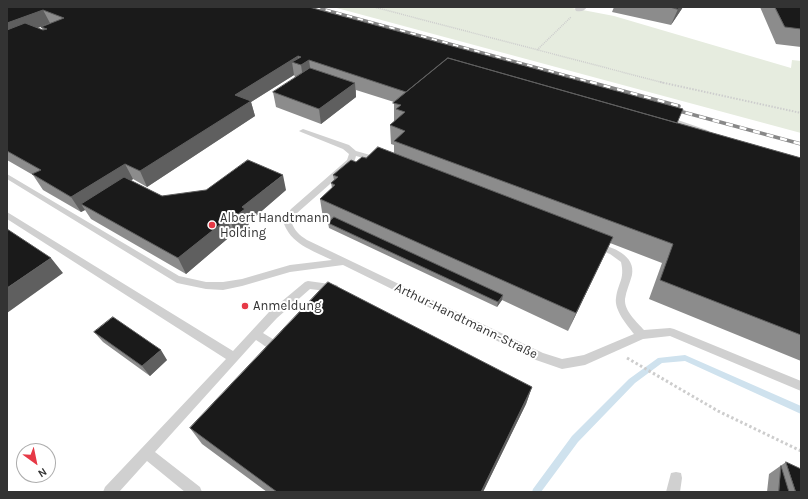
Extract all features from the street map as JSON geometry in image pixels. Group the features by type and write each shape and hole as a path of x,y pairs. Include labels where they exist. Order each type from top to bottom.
{"lane":[{"path":"657,115 710,133"},
{"path":"303,131 346,147 353,153 388,163"},
{"name":"Arthur-Handtmann-Straße","path":"353,153 351,161 294,210 287,221 289,230 294,237 540,357 562,364 585,360 642,335 670,332 801,386"},
{"path":"7,176 177,279 198,284 221,286 248,282 274,272 304,266 344,262"},
{"path":"7,215 234,358"},
{"path":"591,244 613,252 625,260 628,273 620,300 626,317 642,335"},
{"path":"110,492 273,315 308,285 343,290"},
{"path":"255,334 285,352"},
{"path":"147,453 195,492"},
{"path":"673,492 676,478"}],"path":[{"path":"374,7 658,82 728,99 801,113"},
{"path":"537,50 581,8"},
{"path":"634,363 718,411 801,451"}],"shaded area":[{"path":"333,7 567,7 614,16 791,68 792,60 801,61 801,133"}],"building":[{"path":"7,7 309,7 683,109 677,123 448,58 406,92 309,60 301,65 292,62 301,57 298,56 235,95 251,101 140,171 125,164 71,197 32,174 41,170 7,151 7,30 25,23 43,30 47,29 41,27 64,18 43,10 7,23"},
{"path":"775,7 801,7 801,29 785,27"},
{"path":"448,58 801,158 801,335 660,280 673,244 394,141 405,131 390,125 405,112 396,109 401,105 393,103"},
{"path":"310,68 355,83 319,109 273,92"},
{"path":"378,147 613,237 576,313 320,199 335,185 331,183 338,177 333,175 351,160 356,162 362,157 366,158"},
{"path":"248,160 283,175 242,207 245,209 230,220 227,219 178,258 81,204 124,177 162,196 206,190"},
{"path":"334,217 503,295 498,302 328,223"},
{"path":"7,229 51,258 7,288"},
{"path":"328,282 532,387 481,492 277,492 190,428"},
{"path":"113,317 161,350 142,366 94,332"},
{"path":"786,462 801,469 801,492 796,492"},
{"path":"781,466 789,492 779,492"}],"waterway":[{"path":"536,492 575,439 632,381 661,360 685,358 801,410"}],"railway":[{"path":"315,7 593,83"},
{"path":"590,82 679,106"},
{"path":"672,109 801,144"}],"place":[{"name":"Albert Handtmann Holding","path":"212,225"},
{"name":"Anmeldung","path":"245,306"}]}
